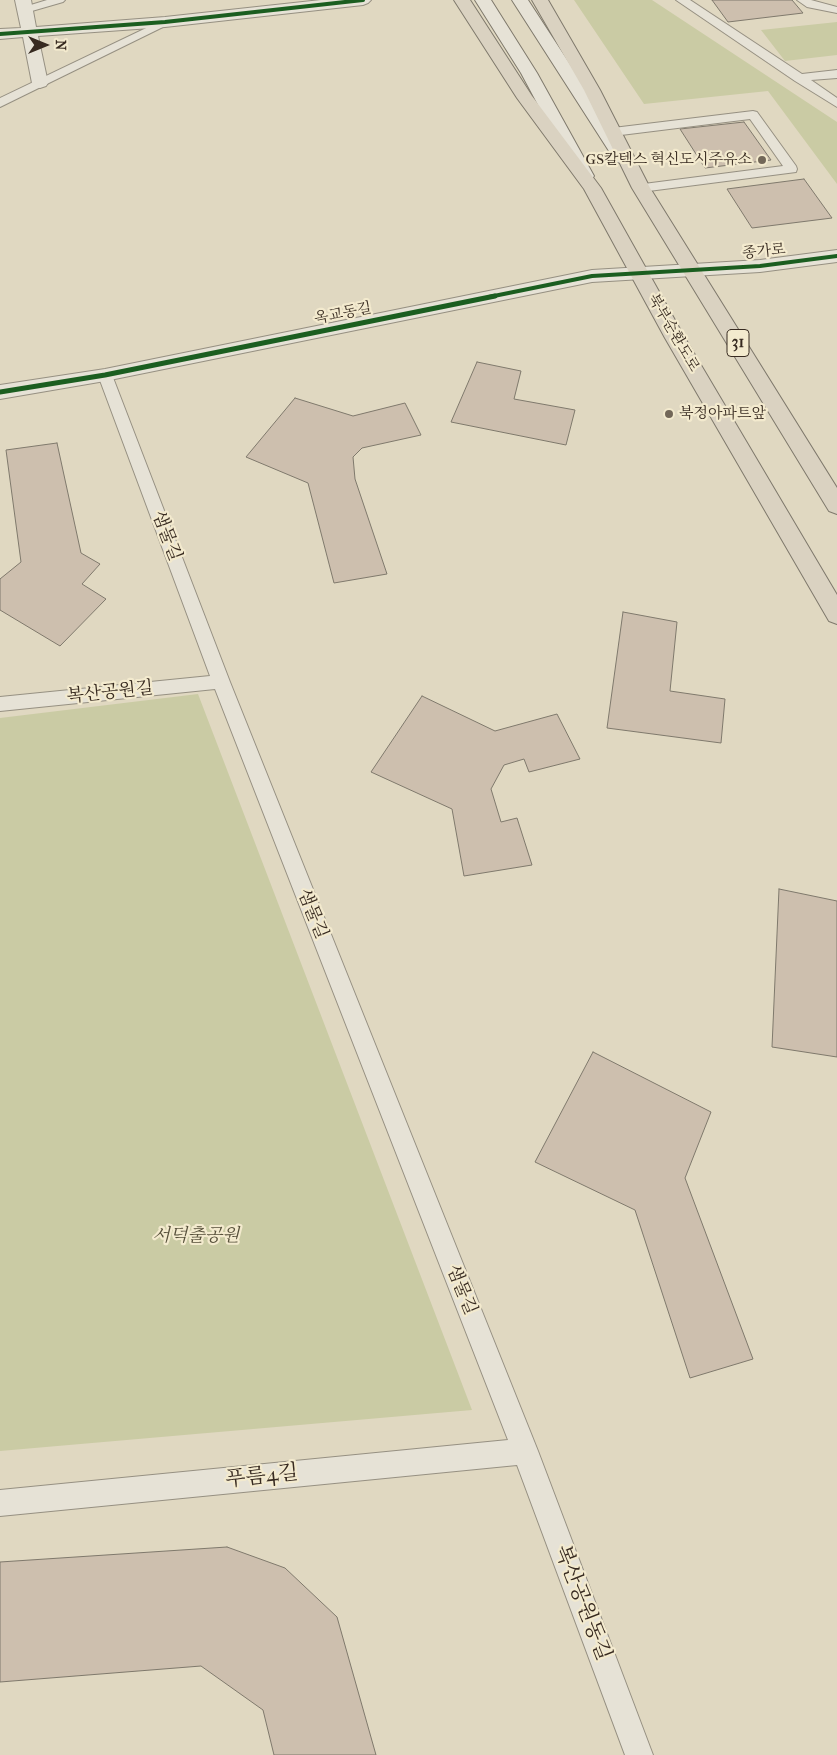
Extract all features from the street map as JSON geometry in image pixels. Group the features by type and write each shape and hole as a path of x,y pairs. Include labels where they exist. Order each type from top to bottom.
{"main road":[{"path":"462,0 525,98 592,188"},
{"path":"540,0 592,90 639,185"},
{"name":"31","path":"639,185 837,506"},
{"name":"북부순환도로","path":"592,188 837,614"}],"street":[{"path":"0,34 165,22 363,0"},
{"name":"북부순환도로","path":"483,0 529,74 592,188"},
{"path":"520,0 639,185"},
{"path":"24,5 40,83"},
{"name":"종가로","path":"692,270 760,266 837,256"},
{"name":"옥교동길","path":"0,392 105,375 582,278 639,272 692,270"}],"lane":[{"path":"24,5 59,0"},
{"path":"682,0 837,103"},
{"path":"803,0 811,5 837,10"},
{"path":"0,103 165,22"},
{"path":"799,78 837,74"},
{"path":"613,132 753,115 791,169 639,185"},
{"name":"샘물길","path":"105,375 221,682 525,1451"},
{"name":"복산공원길","path":"0,704 221,682"},
{"name":"푸름4길","path":"0,1503 525,1451"},
{"name":"복산공원동길","path":"525,1451 639,1755"}],"green space":[{"path":"574,0 652,0 837,122 837,184 768,91 644,104"},
{"path":"837,22 837,55 785,61 761,30"},
{"name":"서덕출공원","path":"198,694 472,1410 0,1451 0,718"}],"building":[{"path":"712,0 792,0 803,13 728,22"},
{"path":"744,122 771,160 705,168 680,129"},
{"path":"804,179 832,218 752,228 727,189"},
{"path":"477,362 521,371 514,399 575,410 566,445 451,422"},
{"path":"295,398 353,416 405,403 421,435 362,448 353,457 355,479 387,574 334,583 308,483 246,457"},
{"path":"57,443 81,553 100,564 82,584 106,599 60,646 0,610 0,579 21,562 6,450"},
{"path":"623,612 677,622 670,691 725,699 721,743 607,728"},
{"path":"422,696 495,731 557,714 580,759 529,772 524,759 504,765 491,789 501,822 517,818 532,865 464,876 452,809 371,772"},
{"path":"779,889 837,901 837,1057 772,1047"},
{"path":"593,1052 711,1112 685,1178 753,1359 690,1378 635,1210 535,1162"},
{"path":"227,1547 285,1568 337,1617 376,1755 274,1755 263,1710 201,1666 0,1682 0,1562"}],"cycle path":[{"path":"0,34 165,22 363,0"},
{"path":"0,392 105,375 592,276 760,266 837,256"}],"place":[{"name":"GS칼텍스 혁신도시주유소","path":"762,160"},
{"name":"북정아파트앞","path":"669,414"}]}
